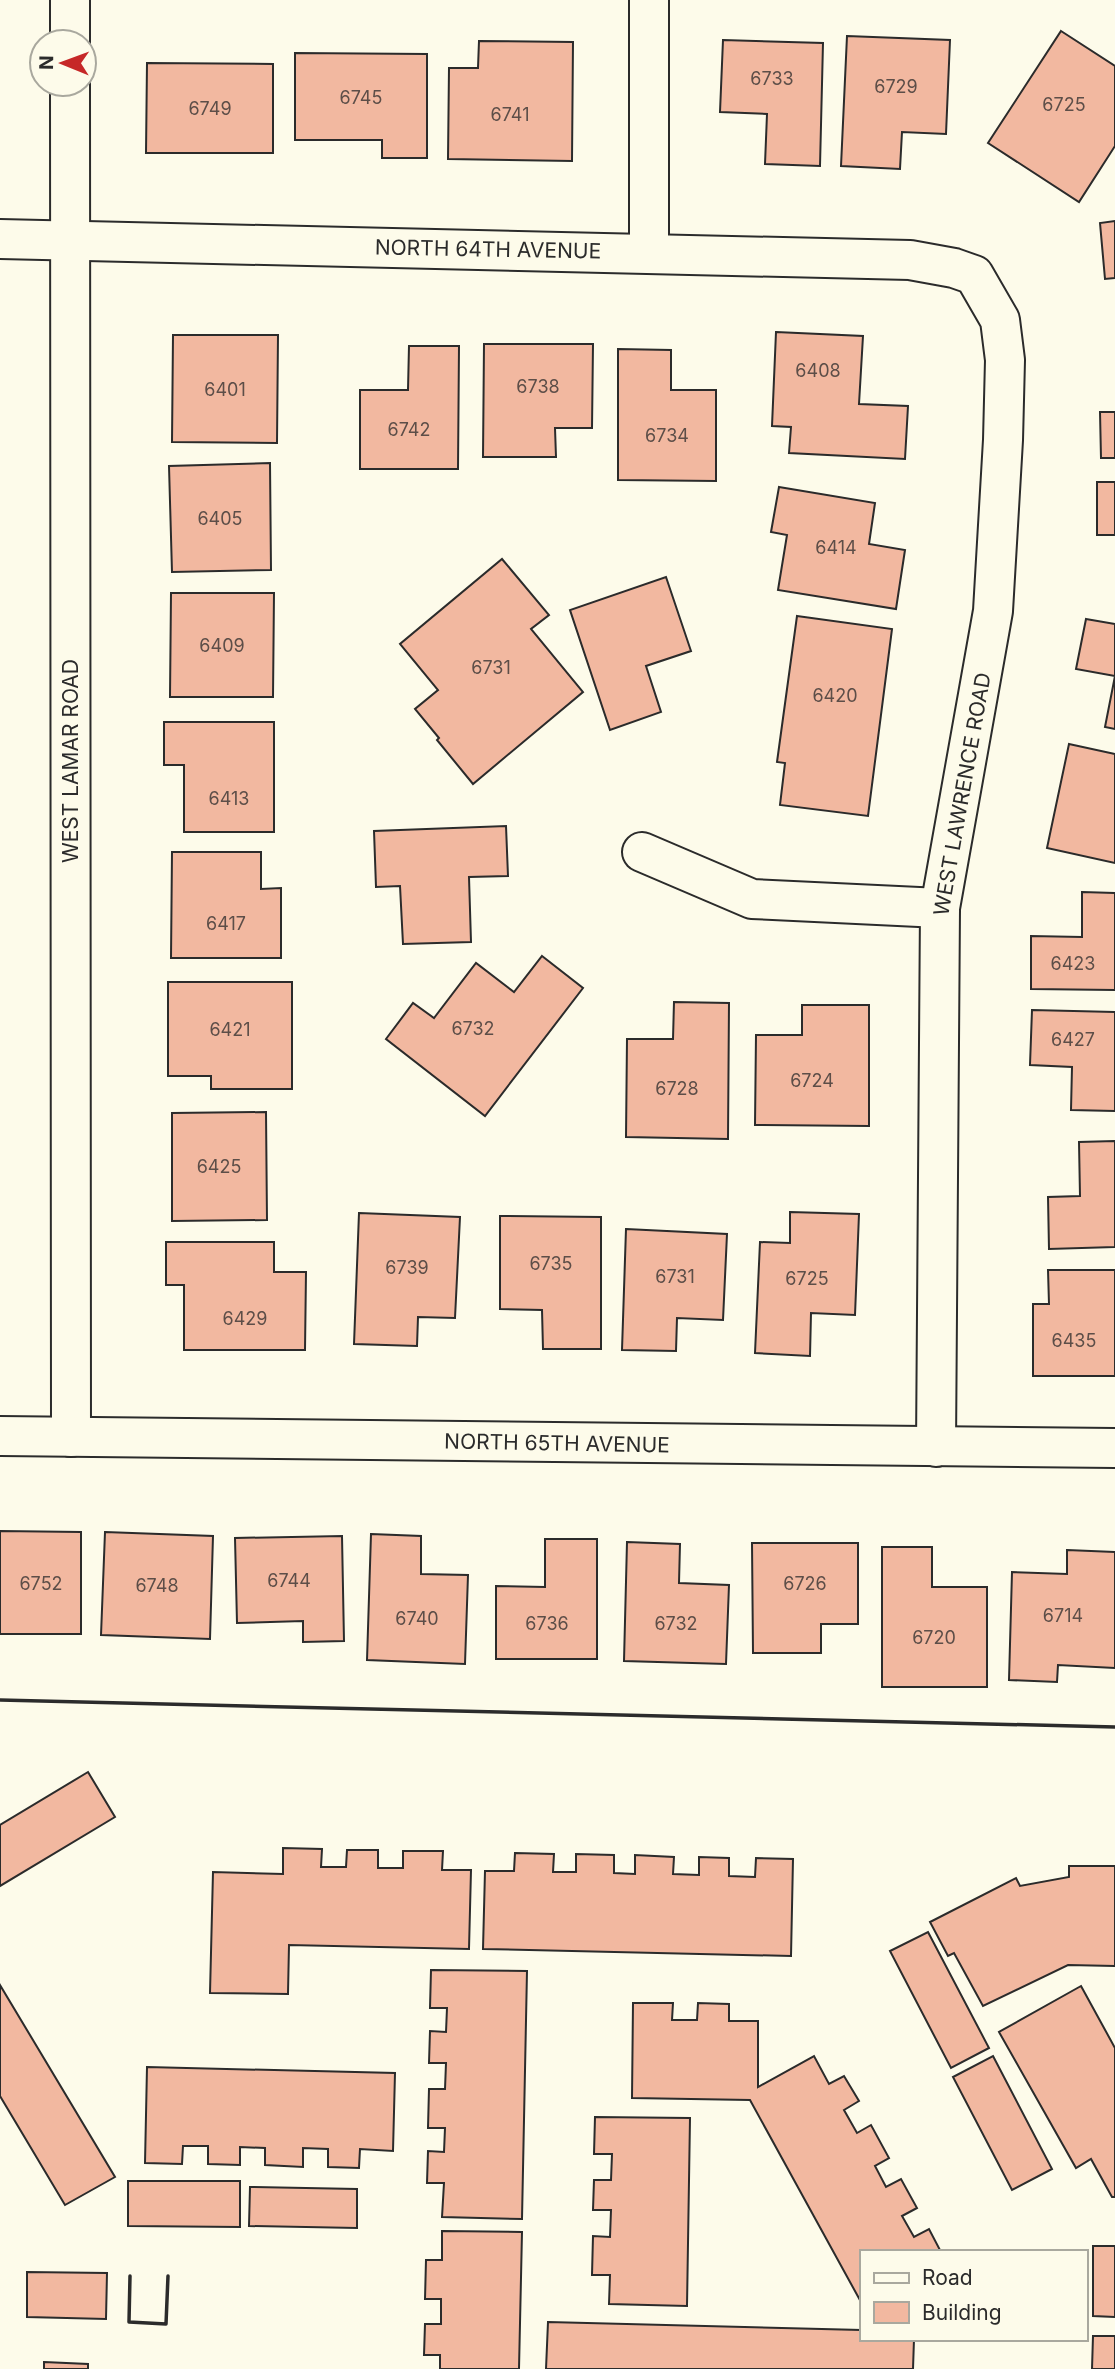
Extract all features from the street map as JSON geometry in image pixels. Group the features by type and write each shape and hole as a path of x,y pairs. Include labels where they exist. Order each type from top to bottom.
{"street":[{"path":"70,0 70,28"},
{"path":"649,0 649,252"},
{"name":"WEST LAMAR ROAD","path":"70,98 71,1437"},
{"name":"NORTH 64TH AVENUE","path":"0,239 911,260 954,268 974,275"},
{"name":"WEST LAWRENCE ROAD","path":"936,1447 940,908 993,611 1002,467 1004,360 1000,320 974,275"},
{"path":"642,852 752,899 940,908"},
{"name":"NORTH 65TH AVENUE","path":"0,1436 1115,1448"}],"building":[{"path":"1061,31 1115,66 1115,146 1079,202 988,143"},
{"path":"847,36 950,40 946,134 902,132 900,169 841,166"},
{"path":"723,40 823,43 820,166 765,164 767,114 720,112"},
{"path":"479,41 573,42 572,161 448,159 449,68 478,68"},
{"path":"295,53 427,54 427,158 382,158 382,140 295,140"},
{"path":"147,63 273,64 273,153 146,153"},
{"path":"1115,221 1115,278 1105,279 1100,223"},
{"path":"776,332 863,336 859,404 908,406 905,459 789,453 791,427 772,426"},
{"path":"173,335 278,335 277,443 172,442"},
{"path":"484,344 593,344 592,428 555,428 556,457 483,457"},
{"path":"409,346 459,346 458,469 360,469 360,390 408,390"},
{"path":"618,349 671,350 671,390 716,390 716,481 618,480"},
{"path":"1100,412 1115,412 1115,458 1101,458"},
{"path":"270,463 271,570 172,572 169,466"},
{"path":"1097,482 1115,482 1115,535 1097,535"},
{"path":"779,487 875,503 869,544 905,550 896,609 778,590 787,535 771,532"},
{"path":"502,559 549,615 531,629 583,692 473,784 415,709 438,690 400,644"},
{"path":"666,577 691,651 646,666 661,712 610,730 570,610"},
{"path":"171,593 274,593 273,697 170,697"},
{"path":"797,616 892,629 868,816 780,805 785,763 777,762"},
{"path":"1086,619 1115,624 1115,676 1076,669"},
{"path":"1115,676 1115,729 1105,727"},
{"path":"164,722 274,722 274,832 184,832 184,765 164,765"},
{"path":"1069,744 1115,754 1115,863 1047,848"},
{"path":"506,826 508,876 469,877 471,942 403,944 400,886 376,887 374,831"},
{"path":"172,852 261,852 261,889 281,888 281,958 171,958"},
{"path":"1082,892 1115,893 1115,990 1031,989 1031,936 1082,937"},
{"path":"542,956 583,988 485,1116 386,1039 413,1003 434,1018 476,963 514,992"},
{"path":"168,982 292,982 292,1089 211,1089 211,1076 168,1076"},
{"path":"674,1002 729,1003 728,1139 626,1137 627,1039 673,1039"},
{"path":"802,1005 869,1005 869,1126 755,1125 756,1035 802,1035"},
{"path":"1032,1010 1115,1012 1115,1111 1071,1110 1072,1067 1030,1065"},
{"path":"266,1112 267,1220 172,1221 172,1113"},
{"path":"1115,1141 1115,1247 1049,1249 1048,1197 1080,1196 1079,1142"},
{"path":"790,1212 859,1214 855,1315 811,1313 810,1356 755,1353 760,1242 790,1243"},
{"path":"359,1213 460,1217 455,1318 418,1317 417,1346 354,1344"},
{"path":"500,1216 601,1217 601,1349 543,1349 542,1310 500,1309"},
{"path":"626,1229 727,1234 723,1320 677,1318 676,1351 622,1350"},
{"path":"166,1242 274,1242 274,1272 306,1272 305,1350 184,1350 184,1285 166,1285"},
{"path":"1048,1270 1115,1270 1115,1376 1033,1376 1033,1304 1049,1304"},
{"path":"0,1531 81,1532 81,1634 0,1634"},
{"path":"105,1532 213,1536 210,1639 101,1635"},
{"path":"371,1534 421,1536 421,1574 468,1575 465,1664 367,1660"},
{"path":"342,1536 344,1641 303,1642 303,1621 237,1623 235,1538"},
{"path":"545,1539 597,1539 597,1659 496,1659 496,1586 545,1587"},
{"path":"627,1542 680,1544 679,1583 729,1585 726,1664 624,1661"},
{"path":"752,1543 858,1543 858,1624 821,1624 821,1653 753,1653"},
{"path":"882,1547 932,1547 932,1587 987,1587 987,1687 882,1687"},
{"path":"1067,1550 1115,1552 1115,1668 1058,1665 1057,1682 1009,1680 1012,1572 1067,1574"},
{"path":"88,1772 115,1817 0,1886 0,1825"},
{"path":"283,1848 322,1849 321,1867 346,1867 347,1850 378,1850 378,1868 403,1868 403,1851 443,1851 442,1870 471,1870 469,1949 289,1945 288,1994 210,1993 213,1872 283,1874"},
{"path":"515,1853 554,1854 553,1872 576,1872 576,1854 614,1855 614,1873 635,1874 635,1855 674,1857 673,1874 699,1875 699,1857 729,1858 729,1876 755,1877 756,1858 793,1859 791,1956 483,1949 485,1871 514,1871"},
{"path":"1069,1866 1115,1866 1115,1966 1068,1965 983,2006 954,1953 948,1956 930,1922 1016,1878 1020,1886 1069,1877"},
{"path":"928,1932 989,2048 951,2068 890,1951"},
{"path":"431,1970 527,1971 522,2219 442,2217 444,2183 427,2183 428,2151 444,2152 445,2128 428,2128 429,2089 445,2089 446,2063 429,2063 430,2031 446,2032 447,2008 430,2008"},
{"path":"0,1985 115,2177 65,2205 0,2096"},
{"path":"1081,1986 1115,2048 1115,2197 1112,2197 1091,2159 1076,2168 999,2032"},
{"path":"633,2003 673,2003 672,2020 697,2020 698,2003 729,2004 729,2021 758,2021 758,2087 814,2056 829,2084 844,2076 859,2101 844,2110 857,2133 871,2125 889,2158 875,2166 886,2187 901,2179 917,2208 902,2216 914,2237 929,2229 940,2250 860,2250 860,2300 750,2100 632,2098"},
{"path":"993,2056 1052,2169 1012,2190 953,2077"},
{"path":"147,2067 395,2073 393,2151 360,2149 359,2168 328,2167 328,2149 303,2148 303,2167 265,2165 265,2148 240,2147 240,2165 208,2164 208,2146 183,2146 182,2164 145,2163"},
{"path":"595,2117 690,2118 687,2306 609,2304 610,2275 592,2275 593,2236 610,2237 611,2210 593,2210 594,2180 611,2180 612,2154 594,2154"},
{"path":"128,2181 240,2181 240,2227 128,2226"},
{"path":"250,2187 357,2189 357,2228 249,2226"},
{"path":"442,2231 522,2232 519,2369 440,2369 440,2355 424,2355 425,2324 441,2324 441,2299 425,2299 426,2260 442,2260"},
{"path":"1093,2246 1115,2246 1115,2317 1093,2316"},
{"path":"27,2272 107,2273 106,2319 27,2317"},
{"path":"548,2322 860,2330 860,2341 914,2341 913,2369 546,2369"},
{"path":"1093,2336 1115,2336 1115,2369 1092,2369"},
{"path":"44,2362 88,2364 88,2369 44,2369"}],"wall":[{"path":"0,1700 1115,1727"},
{"path":"130,2276 129,2322 166,2324 168,2276"}]}
